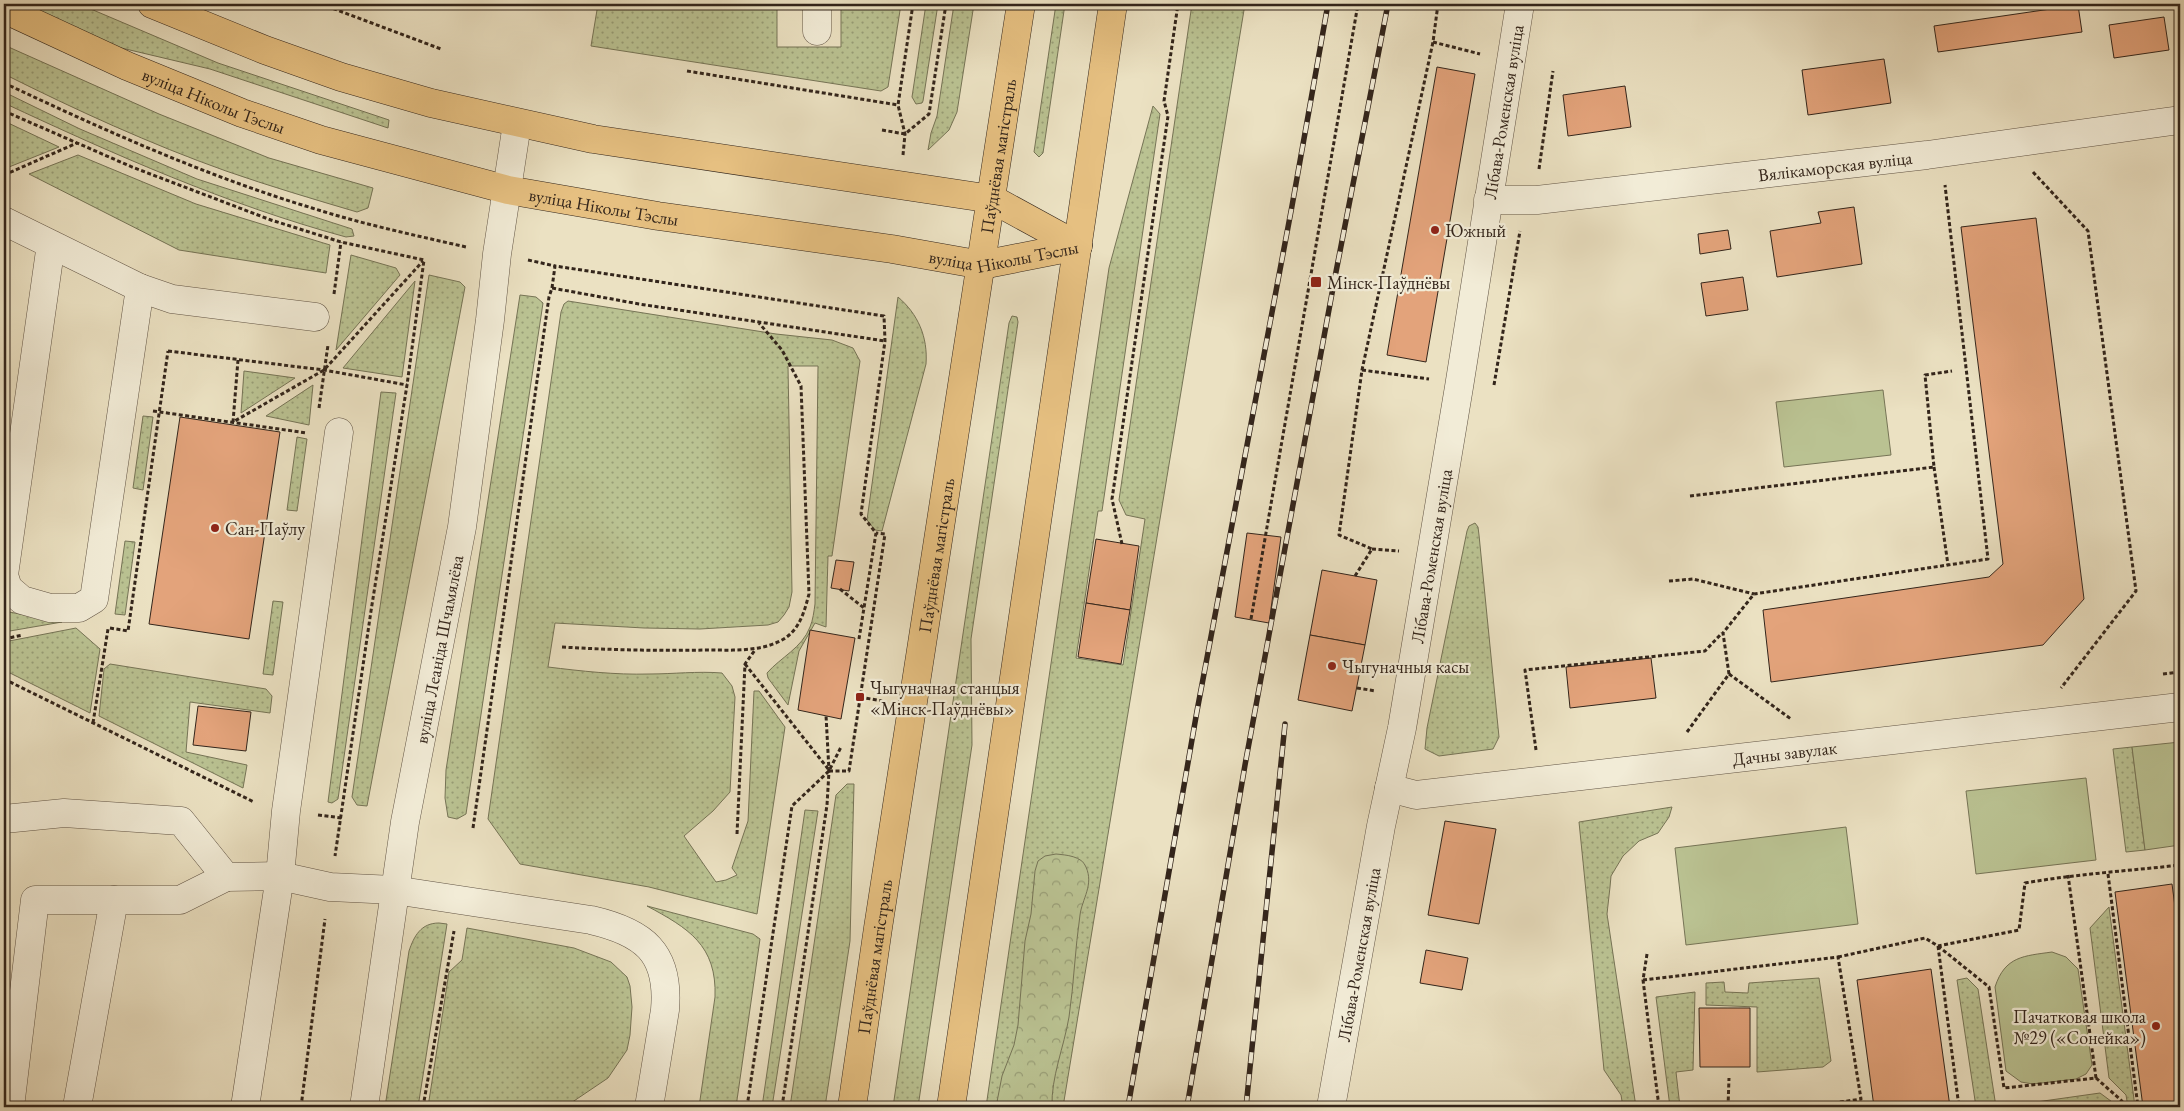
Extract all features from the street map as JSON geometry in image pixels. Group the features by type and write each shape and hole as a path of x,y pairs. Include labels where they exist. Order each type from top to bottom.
{"main road":[{"name":"вуліца Ніколы Тэслы","path":"152,4 265,50 431,104 593,139 992,199 1078,246"},
{"name":"Паўднёвая магістраль","path":"852,1107 1021,4"},
{"path":"951,1107 1113,4"},
{"name":"вуліца Ніколы Тэслы","path":"4,9 127,66 242,113 321,140 508,190 658,216 892,249 982,265 1078,246"}],"street":[{"path":"817,4 817,31"},
{"name":"Лібава-Роменская вуліца","path":"1330,1107 1389,788 1402,728 1520,4"},
{"name":"Вялікаморская вуліца","path":"1488,200 1537,200 1927,154 2180,120"},
{"name":"вуліца Леаніда Шчамялёва","path":"364,1107 405,822 462,527 497,254 518,124"},
{"path":"4,221 140,288 172,299 315,318"},
{"path":"51,244 4,575 8,588 22,600 50,608 79,608 94,599 140,288"},
{"path":"245,1107 280,876 327,433"},
{"name":"Дачны завулак","path":"1389,788 1416,795 2180,707"},
{"path":"4,819 64,813 181,821 226,877"},
{"path":"10,1107 35,900 180,900 226,877 280,876 330,887 394,890 591,920 618,927 640,940 651,948 660,962 666,996 650,1099 627,1107"},
{"path":"77,1107 114,900"}],"path":[{"path":"322,4 441,49"},
{"path":"903,156 905,134 898,105 913,4"},
{"path":"882,130 905,134 929,114 946,4"},
{"path":"1122,544 1112,499 1168,116 1164,101 1178,4"},
{"path":"1251,619 1358,4"},
{"path":"1400,552 1372,549 1339,536 1362,370 1433,42 1438,4"},
{"path":"1433,42 1490,56"},
{"path":"687,71 898,105"},
{"path":"1537,200 1538,178 1553,71"},
{"path":"4,82 76,117 222,178 312,208 392,230"},
{"path":"4,111 132,167 271,220 341,242 424,260"},
{"path":"4,175 77,143"},
{"path":"2030,168 2088,231 2136,591 2059,690"},
{"path":"1669,581 1693,578 1754,594 1988,559 1944,175"},
{"path":"233,422 324,370 424,260"},
{"path":"301,1107 330,887 407,385 424,260"},
{"path":"473,828 555,266 884,316 885,341 861,514 876,533 885,534 849,771 829,771"},
{"path":"552,288 639,304 885,341"},
{"path":"562,647 646,651 756,649 781,641 794,631 804,615 809,594 801,386 782,350 759,322"},
{"path":"161,350 324,370 407,385"},
{"path":"233,422 238,360"},
{"path":"1362,370 1435,379"},
{"path":"1948,565 1934,467 1925,375 1952,371"},
{"path":"150,411 327,433"},
{"path":"1690,496 1934,467"},
{"path":"859,639 876,533"},
{"path":"1355,576 1372,549"},
{"path":"840,589 864,608"},
{"path":"1537,758 1525,670 1705,651 1723,633 1754,594"},
{"path":"93,723 108,627"},
{"path":"1682,739 1729,674 1723,633"},
{"path":"737,834 745,664 756,649"},
{"path":"745,664 829,771"},
{"path":"1729,674 1795,721"},
{"path":"4,679 256,803"},
{"path":"1357,688 1377,692"},
{"path":"782,1107 827,804 829,771 826,715"},
{"path":"747,1107 792,806 829,771 841,747"},
{"path":"310,813 342,818"},
{"path":"1938,946 2019,930 2025,882 2068,875 2108,874 2180,865"},
{"path":"2108,874 2138,1107"},
{"path":"2068,875 2096,1078 2122,1100 2123,1107"},
{"path":"423,1107 454,928"},
{"path":"1643,980 1838,957 1925,938 1938,946 1989,987 2004,1088 2096,1078"},
{"path":"1938,946 1959,1107"},
{"path":"1647,954 1643,980 1658,1107"},
{"path":"1808,1107 1861,1099 1838,957"},
{"path":"1728,1107 1729,1078"}],"green space":[{"path":"24,4 79,4 218,63 389,120 388,128 210,69 113,46"},
{"path":"598,4 777,4 777,47 841,47 841,4 901,4 888,87 881,91 591,46"},
{"path":"926,4 938,4 923,101 916,104 912,97"},
{"path":"954,4 974,4 957,112 949,130 928,150 937,116"},
{"path":"1056,4 1065,4 1043,153 1039,157 1034,152"},
{"path":"1192,4 1245,4 1063,1107 986,1107 1109,268 1153,106 1160,114 1102,511 1098,511 1076,658 1123,665 1145,519 1126,515 1119,500"},
{"path":"4,45 159,114 269,158 373,188 368,208 357,212 226,171 169,150 58,101 4,74"},
{"path":"4,92 80,129 197,179 352,229 354,236 346,237 258,210 172,177 4,103"},
{"path":"4,121 59,147 4,169"},
{"path":"78,155 196,204 330,245 326,273 179,250 29,174"},
{"path":"351,255 396,268 400,275 336,350"},
{"path":"429,275 460,282 465,287 367,806 357,805 352,797"},
{"path":"415,281 402,377 343,368"},
{"path":"520,295 536,297 543,303 466,814 457,819 448,817 445,798 446,770"},
{"path":"898,297 911,311 920,327 925,345 926,364 882,531 875,530 867,520"},
{"path":"568,301 776,334 832,340 853,348 860,361 832,556 828,556 826,627 815,623 799,651 788,705 768,678 767,673 802,641 810,627 814,613 818,366 788,366 792,592 789,607 778,622 768,625 700,629 555,623 548,667 624,674 722,673 732,686 735,697 730,792 713,811 684,836 716,882 737,875 732,868 748,821 754,691 759,691 785,727 757,914 649,887 520,864 488,819 561,312 564,304"},
{"path":"1012,316 1017,317 1018,322 971,639 972,745 918,1107 893,1107 1009,323"},
{"path":"244,371 295,378 241,413"},
{"path":"313,385 309,425 266,416"},
{"path":"1883,390 1891,455 1784,467 1776,402"},
{"path":"381,392 396,393 338,799 332,803 328,802"},
{"path":"143,416 153,417 143,490 133,488"},
{"path":"297,437 307,439 297,511 287,510"},
{"path":"1475,523 1478,527 1479,535 1499,737 1493,749 1439,756 1425,749 1427,728 1467,531 1469,526"},
{"path":"125,541 135,542 125,615 115,614"},
{"path":"273,601 283,602 273,675 263,674"},
{"path":"4,611 62,622 4,632"},
{"path":"76,628 100,649 90,713 4,670 4,642"},
{"path":"110,664 266,689 272,696 270,713 190,702 186,752 247,765 243,788 99,716 104,669"},
{"path":"2180,742 2180,845 2145,850 2132,747"},
{"path":"2132,747 2145,850 2126,852 2113,749"},
{"path":"2086,778 2096,860 1976,874 1966,791"},
{"path":"847,784 854,784 850,941 825,1107 790,1107 836,795"},
{"path":"1672,807 1669,817 1658,833 1639,841 1623,856 1611,876 1607,914 1636,1107 1623,1107 1621,1095 1604,1070 1579,822"},
{"path":"805,810 818,811 772,1107 762,1107"},
{"path":"1846,827 1858,924 1686,945 1675,848"},
{"path":"1056,854 1081,860 1086,867 1089,880 1080,915 1069,1017 1056,1073 1052,1107 996,1107 1002,1076 1014,1045 1018,1025 1025,941 1031,914 1035,871 1038,861 1045,856"},
{"path":"2174,897 2180,897 2180,945"},
{"path":"647,906 753,934 760,939 736,1107 699,1107 715,997 711,964 697,940 675,922"},
{"path":"2109,907 2135,1107 2128,1107 2126,1095 2109,1078 2090,928"},
{"path":"447,924 418,1107 385,1107 409,951 419,931 427,925"},
{"path":"467,928 574,948 611,962 627,977 632,1007 630,1035 627,1050 608,1078 565,1107 428,1107 449,972 462,960"},
{"path":"2052,952 2066,957 2078,969 2092,1065 2086,1074 2076,1079 2033,1084 2021,1082 2006,1071 1995,987 2004,969 2010,963 2024,957"},
{"path":"1819,978 1831,1061 1823,1067 1757,1072 1757,1007 1706,1005 1706,983 1724,982 1725,992 1748,993 1749,983"},
{"path":"1967,978 1978,989 1996,1107 1976,1107 1957,980"},
{"path":"1695,992 1693,1070 1676,1072 1680,1107 1670,1107 1656,997"},
{"path":"2100,1093 2119,1107 2001,1107"}],"building":[{"path":"2078,5 2082,32 1938,52 1934,26"},
{"path":"2164,17 2169,50 2114,58 2109,25"},
{"path":"1884,59 1891,103 1808,115 1802,70"},
{"path":"1437,67 1475,74 1426,362 1387,355"},
{"path":"1625,86 1631,127 1568,136 1563,95"},
{"path":"1854,207 1862,264 1777,277 1770,231 1821,223 1818,212"},
{"path":"2036,218 2084,599 2043,645 1771,682 1763,610 1989,577 2003,564 1961,227"},
{"path":"1728,230 1731,249 1700,254 1698,234"},
{"path":"1743,277 1748,310 1706,316 1701,283"},
{"name":"Сан-Паўлу","path":"180,417 280,432 249,639 149,624"},
{"path":"1247,533 1281,537 1269,623 1235,617"},
{"path":"1096,539 1139,546 1130,610 1086,603"},
{"path":"836,560 854,562 849,591 831,588"},
{"path":"1322,570 1377,580 1365,645 1310,635"},
{"path":"1086,603 1130,610 1121,664 1078,657"},
{"path":"810,630 855,638 841,719 798,710"},
{"name":"Чыгуначныя касы","path":"1310,635 1365,645 1352,711 1298,700"},
{"path":"1651,658 1656,698 1570,708 1566,667"},
{"path":"198,706 251,712 246,751 193,745"},
{"path":"1445,821 1496,829 1479,924 1428,915"},
{"name":"Пачатковая школа №29 («Сонейка»)","path":"2172,884 2180,945 2180,1107 2143,1107 2115,892"},
{"path":"1426,950 1468,958 1462,990 1420,983"},
{"path":"1931,969 1950,1107 1874,1107 1857,980"},
{"path":"1699,1008 1750,1008 1750,1067 1700,1067"}],"railway":[{"path":"1128,1107 1197,711 1328,4"},
{"path":"1187,1107 1245,765 1335,277 1388,4"},
{"path":"1246,1107 1285,724"}],"place":[{"name":"Южный","path":"1435,230"},
{"name":"Мінск-Паўднёвы","path":"1316,282"},
{"name":"Сан-Паўлу","path":"215,528"},
{"name":"Чыгуначныя касы","path":"1332,666"},
{"name":"Чыгуначная станцыя «Мінск-Паўднёвы»","path":"860,697"},
{"name":"Пачатковая школа №29 («Сонейка»)","path":"2156,1026"}]}
